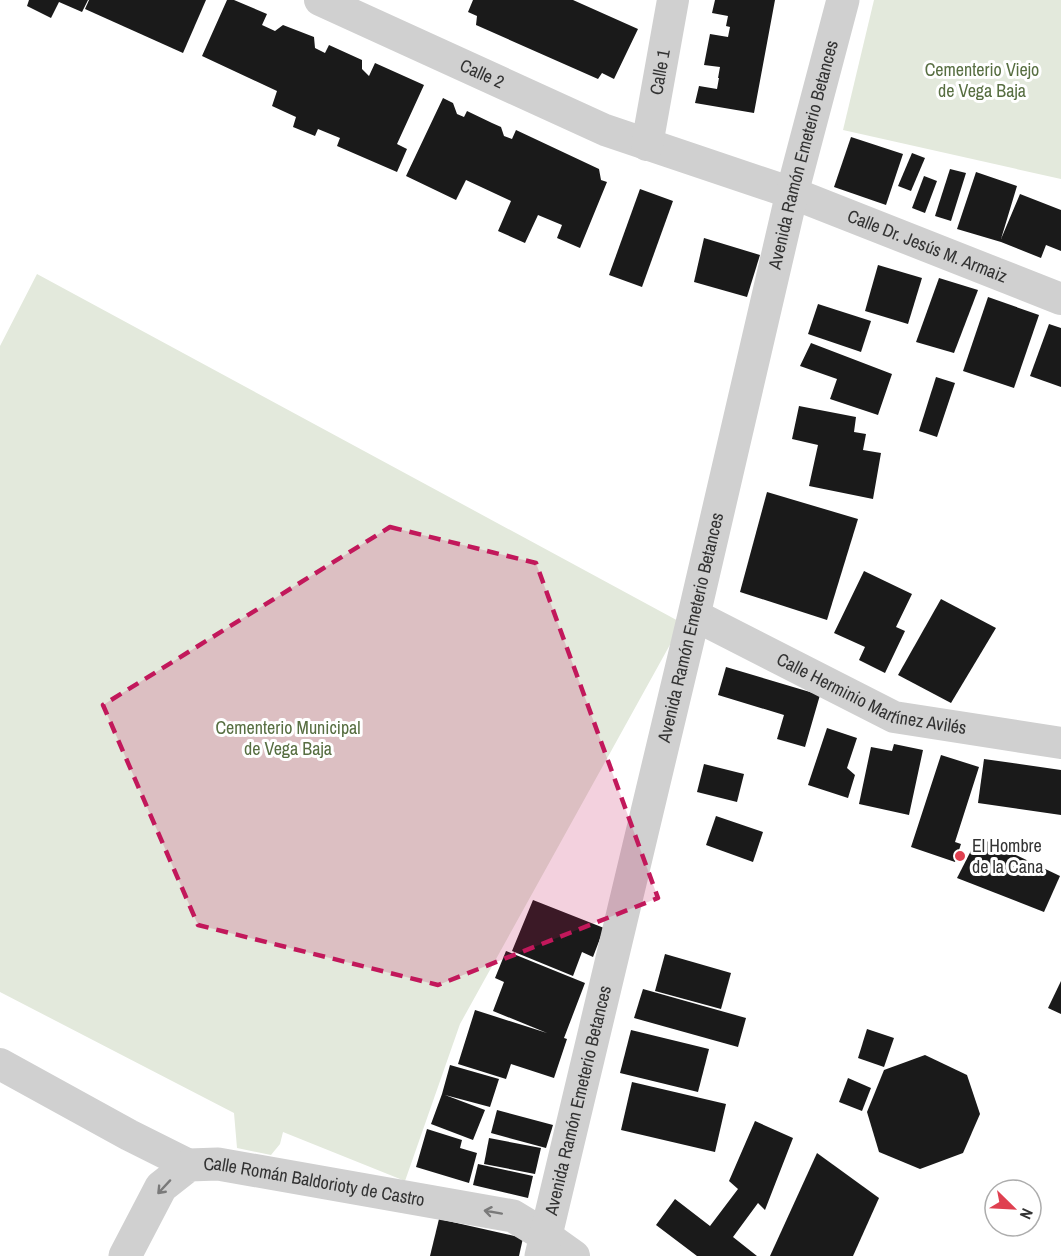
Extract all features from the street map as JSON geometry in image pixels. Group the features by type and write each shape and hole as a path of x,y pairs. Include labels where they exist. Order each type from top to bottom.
{"street":[{"name":"Calle 2","path":"320,0 604,130 792,194"},
{"name":"Calle 1","path":"647,145 673,0"},
{"name":"Avenida Ramón Emeterio Betances","path":"544,1246 792,194 843,0"},
{"name":"Calle Dr. Jesús M. Armaiz","path":"792,194 1061,299"},
{"name":"Calle Herminio Martínez Avilés","path":"694,615 894,717 1061,743"},
{"path":"0,1064 129,1135 189,1165"},
{"name":"Calle Román Baldorioty de Castro","path":"124,1256 161,1187 189,1165 218,1164 513,1216 544,1246"},
{"path":"544,1246 574,1256"}],"highlighted area":[{"path":"390,527 536,563 658,898 438,985 198,925 103,705"}],"green space":[{"name":"Cementerio Viejo de Vega Baja","path":"874,0 1061,0 1061,179 843,130"},
{"name":"Cementerio Municipal de Vega Baja","path":"37,274 682,623 460,1024 405,1181 283,1132 280,1144 271,1155 237,1148 234,1113 0,992 0,346"}],"building":[{"path":"29,0 88,0 82,12 59,2 51,18 27,6"},
{"path":"89,0 206,0 183,53 85,9"},
{"path":"227,0 234,0 267,14 262,25 275,31 283,25 314,37 315,48 325,53 329,45 362,60 362,69 369,76 375,63 424,85 397,144 407,149 397,172 337,146 340,138 318,129 315,136 293,127 296,117 272,106 277,91 202,56"},
{"path":"473,0 573,0 638,29 614,79 602,73 598,79 476,25 477,16 468,12"},
{"path":"715,0 775,0 754,113 695,103 699,86 717,89 720,67 704,65 710,34 728,37 730,27 726,26 728,16 712,13"},
{"path":"443,98 453,103 457,114 464,117 467,111 501,127 504,136 512,139 516,130 599,169 601,180 607,182 580,248 557,238 562,225 538,215 525,243 498,231 511,201 466,180 456,200 406,176"},
{"path":"851,137 903,154 886,205 834,187"},
{"path":"912,153 925,158 911,191 898,186"},
{"path":"950,169 966,173 951,221 935,216"},
{"path":"976,172 1017,186 1001,239 1020,194 1061,210 1061,251 1046,245 1041,258 1001,242 957,229"},
{"path":"924,176 937,181 925,213 912,208"},
{"path":"640,189 673,201 642,287 609,275"},
{"path":"704,238 760,255 747,297 694,282"},
{"path":"878,265 922,278 908,324 865,311"},
{"path":"939,278 978,290 954,353 916,342"},
{"path":"988,297 1039,315 1014,388 963,371"},
{"path":"818,304 871,321 861,352 808,334"},
{"path":"1049,324 1061,328 1061,387 1030,376"},
{"path":"811,343 892,374 878,415 830,399 837,379 800,366"},
{"path":"936,377 955,383 937,437 919,431"},
{"path":"799,406 856,417 854,432 866,434 863,450 881,453 873,499 809,486 818,445 792,439"},
{"path":"767,492 858,519 827,620 740,592"},
{"path":"864,571 912,594 896,627 905,631 885,673 859,660 865,647 834,633"},
{"path":"941,599 996,628 951,703 898,675"},
{"path":"726,667 820,695 805,747 777,739 784,715 718,695"},
{"path":"827,728 857,738 847,768 855,775 848,798 808,785"},
{"path":"894,744 923,750 909,815 859,804 871,747 892,751"},
{"path":"941,755 979,767 955,842 961,844 955,862 911,847"},
{"path":"984,759 1061,770 1061,815 978,803"},
{"path":"704,764 744,774 737,802 697,792"},
{"path":"716,816 763,832 753,862 706,845"},
{"path":"978,837 1060,876 1044,912 957,878"},
{"path":"533,900 604,928 593,957 582,952 573,976 512,951"},
{"path":"506,951 585,983 564,1038 567,1039 554,1078 511,1064 506,1079 458,1064 475,1010 547,1033 493,1011 504,982 495,978"},
{"path":"665,954 731,973 721,1009 655,991"},
{"path":"1061,981 1061,1014 1048,1008"},
{"path":"643,989 746,1018 738,1047 634,1018"},
{"path":"867,1029 894,1038 884,1067 858,1058"},
{"path":"631,1030 709,1049 698,1092 620,1073"},
{"path":"925,1055 967,1075 980,1114 963,1153 920,1169 879,1152 867,1112 884,1070"},
{"path":"450,1065 499,1079 490,1107 445,1095 485,1110 473,1140 431,1124"},
{"path":"848,1078 871,1088 862,1111 839,1102"},
{"path":"632,1082 726,1104 715,1152 621,1130"},
{"path":"497,1110 553,1125 546,1148 491,1133"},
{"path":"755,1121 793,1138 765,1210 758,1203 733,1237 757,1256 697,1256 656,1225 675,1199 710,1226 738,1189 729,1181"},
{"path":"427,1129 462,1140 460,1148 477,1153 469,1183 416,1167"},
{"path":"489,1138 541,1148 535,1174 484,1164"},
{"path":"817,1153 879,1198 853,1256 770,1256"},
{"path":"478,1164 533,1176 528,1198 473,1185"},
{"path":"439,1219 523,1238 519,1256 430,1256"}],"place":[{"name":"El Hombre de la Cana","path":"960,856"}]}
